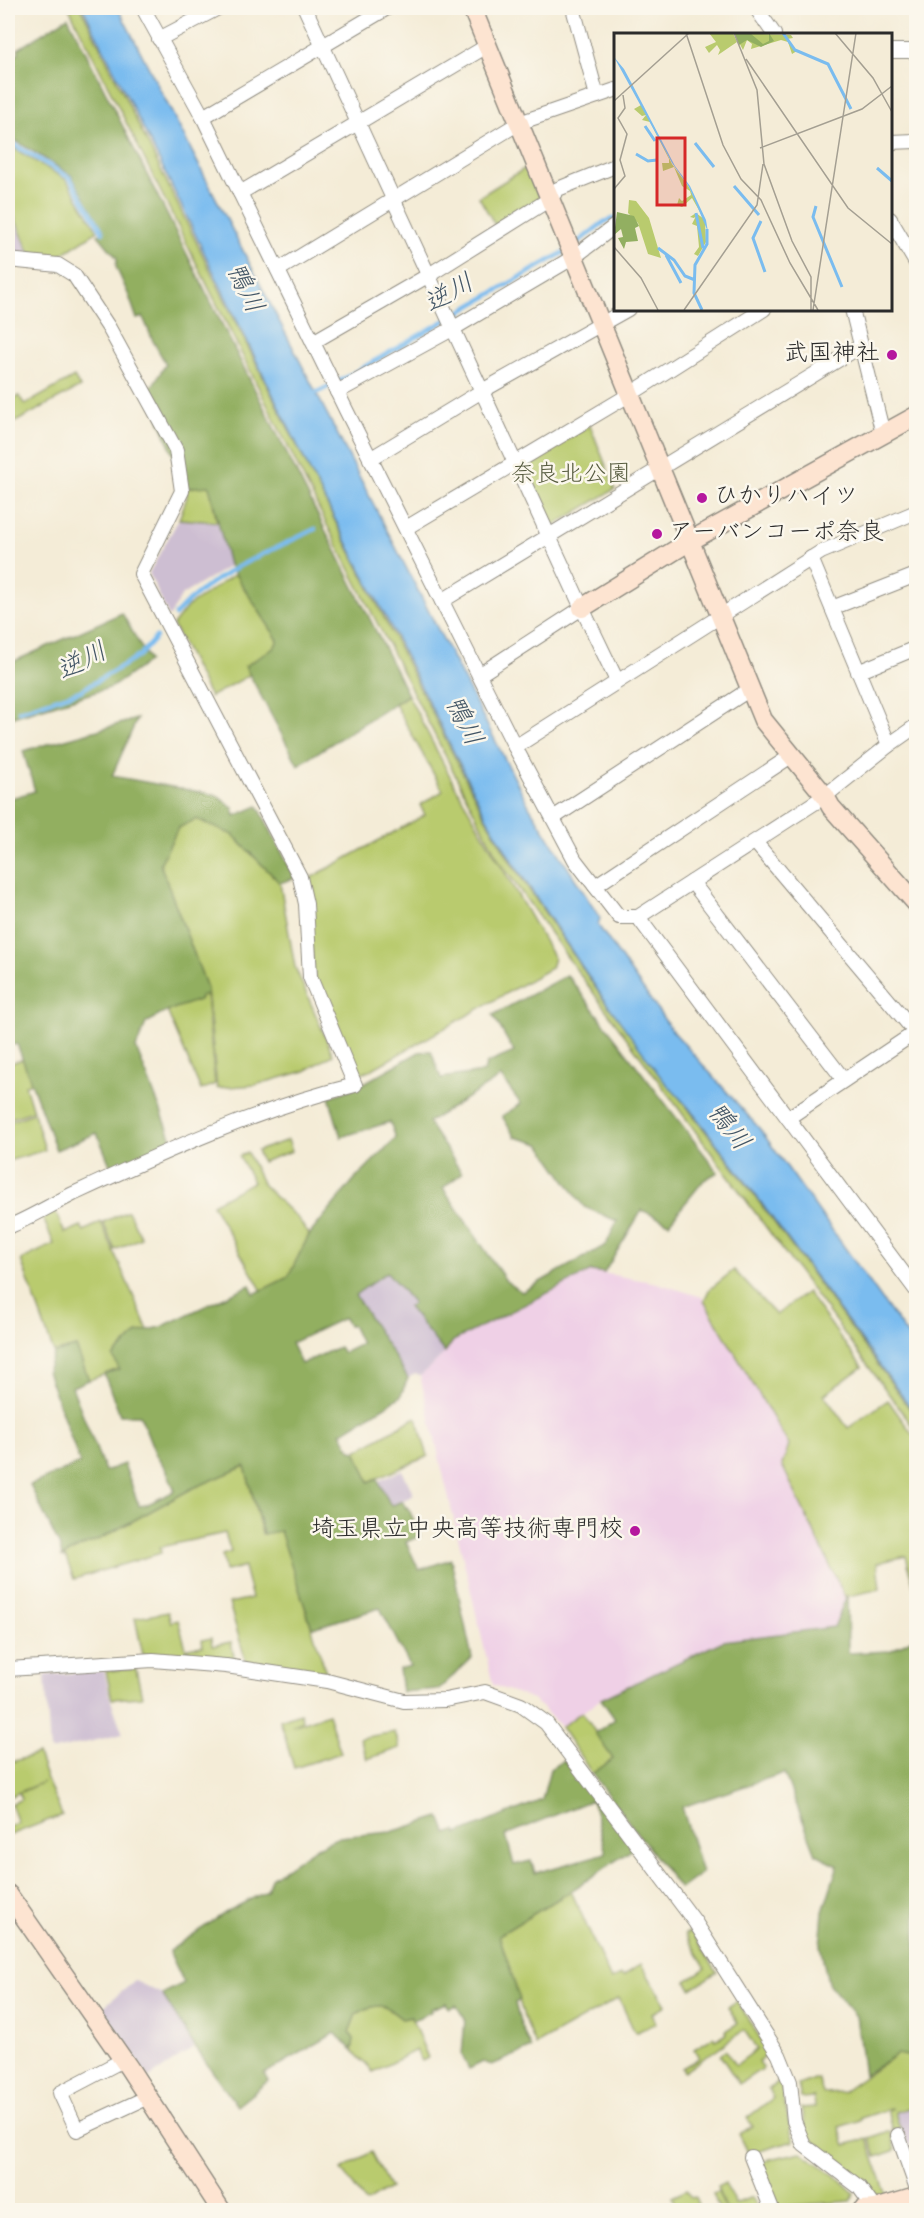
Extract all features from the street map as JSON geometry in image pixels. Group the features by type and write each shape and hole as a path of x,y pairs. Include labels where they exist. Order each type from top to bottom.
{"street":[{"path":"143,8 203,117 370,459 515,747 575,860 619,917 638,917 755,842 825,796 916,726"},
{"path":"159,39 218,8"},
{"path":"305,8 617,681"},
{"path":"203,117 387,8"},
{"path":"472,8 763,720 825,796 831,807 916,903"},
{"path":"573,8 597,96"},
{"path":"756,8 773,33"},
{"path":"240,193 487,46"},
{"path":"891,51 916,51"},
{"path":"278,270 519,123 614,90"},
{"path":"891,142 916,141"},
{"path":"313,342 429,275 550,199 558,189 614,166"},
{"path":"891,222 896,239 916,263"},
{"path":"334,386 614,227"},
{"path":"8,260 58,265 74,275 109,328 176,450 182,491 141,574 300,877 306,904 310,977 355,1084 306,1097 249,1117 80,1192 8,1227"},
{"path":"370,459 482,391 626,310"},
{"path":"406,528 629,395 762,310"},
{"path":"852,310 884,434"},
{"path":"442,601 861,346"},
{"path":"479,675 690,541 916,416"},
{"path":"515,747 812,558 916,512"},
{"path":"812,558 889,746"},
{"path":"832,608 916,575"},
{"path":"858,672 916,648"},
{"path":"553,818 750,689"},
{"path":"595,886 791,756"},
{"path":"755,842 916,1032 788,1118"},
{"path":"692,882 844,1080"},
{"path":"638,917 916,1290"},
{"path":"8,1669 153,1660 226,1666 327,1681 404,1701 445,1700 484,1692 521,1705 546,1723 695,1922 779,2055 790,2082 794,2121 804,2145 859,2187 869,2210 916,2197"},
{"path":"8,1894 148,2097 221,2211"},
{"path":"123,2060 60,2093 77,2130 148,2097"},
{"path":"898,2135 916,2186"},
{"path":"751,2157 772,2211"}],"shaded area":[{"path":"8,202 30,254 8,253"},
{"path":"179,519 217,522 230,566 182,595 169,617 149,573"},
{"name":"埼玉県立中央高等技術専門校","path":"591,1271 657,1283 702,1297 789,1445 782,1465 845,1597 834,1627 723,1641 601,1699 561,1727 533,1699 493,1685 420,1376 445,1353 453,1341"},
{"path":"387,1272 413,1303 409,1307 445,1353 420,1376 415,1374 408,1378 355,1295"},
{"path":"402,1470 414,1495 391,1506 379,1481"},
{"path":"104,1671 111,1701 123,1734 50,1751 45,1675"},
{"path":"135,1981 162,1994 195,2047 149,2078 102,2008"},
{"path":"916,2106 916,2167 910,2143 907,2144 895,2112"}],"green space":[{"path":"69,8 81,8 291,434 486,819 512,864 603,999 740,1176 916,1417 916,1431 570,961 500,862 334,539"},
{"path":"68,17 408,695 298,765 245,666 274,648 278,640 229,565 209,486 186,488 147,388 153,385 166,364 143,317 137,319 116,267 117,258 98,235 104,231 71,175 8,136 8,60 19,53 18,49"},
{"path":"8,145 67,180 98,231 58,257 30,254 8,202"},
{"path":"527,167 541,198 495,225 479,197"},
{"path":"74,377 80,387 8,426 8,388 13,399 19,396 25,405"},
{"name":"奈良北公園","path":"590,425 615,489 553,526 524,465"},
{"path":"209,485 217,522 179,519 187,497 186,488"},
{"path":"235,574 278,640 274,648 246,666 250,675 210,697 173,625 187,607"},
{"path":"122,613 149,661 112,687 13,717 8,699 8,664"},
{"path":"408,695 454,784 554,958 551,968 369,1071 355,1076 314,976 305,881 425,815 420,805 443,791 395,704"},
{"path":"137,719 112,776 216,795 233,808 235,816 258,806 295,878 280,883 233,835 196,819 178,828 160,864 207,988 206,996 201,995 199,1000 167,1011 146,1023 136,1048 174,1144 112,1170 97,1133 56,1150 17,1044 8,1046 8,799 35,791 23,751"},
{"path":"196,819 233,835 280,883 295,967 333,1055 305,1071 255,1085 217,1088 207,988 160,864 178,828"},
{"path":"567,975 718,1172 704,1180 669,1223 642,1210 604,1273 591,1271 453,1341 445,1353 408,1307 413,1303 387,1272 355,1295 408,1378 400,1397 341,1433 351,1450 356,1451 369,1482 377,1478 391,1506 402,1501 406,1508 408,1507 420,1536 406,1542 419,1570 451,1559 472,1658 439,1689 402,1692 399,1669 410,1666 380,1608 312,1628 280,1531 263,1534 245,1466 191,1489 62,1557 60,1547 30,1485 80,1463 47,1371 54,1353 76,1347 89,1380 72,1387 105,1471 124,1464 139,1506 175,1491 167,1471 155,1453 140,1415 120,1415 104,1374 119,1369 113,1357 137,1333 161,1327 250,1285 254,1294 288,1277 309,1235 353,1181 396,1138 390,1122 341,1137 329,1097 357,1087 419,1052 431,1051 441,1078 484,1072 486,1064 514,1052 493,1015","holes":["501,1077 521,1104 502,1116 515,1137 540,1144 584,1207 617,1221 606,1245 522,1292 506,1281 443,1188 462,1173 428,1122","344,1318 348,1326 352,1325 361,1344 343,1353 339,1347 301,1364 291,1343"]},
{"path":"201,995 206,996 215,1084 201,1090 167,1011 198,1000"},
{"path":"23,1059 33,1083 25,1085 33,1111 8,1119 8,1064"},
{"path":"34,1113 45,1150 8,1161 8,1122"},
{"path":"288,1140 292,1151 262,1162 257,1151"},
{"path":"247,1152 263,1185 299,1220 309,1235 288,1277 262,1291 212,1204 253,1182 239,1156"},
{"path":"55,1211 65,1233 81,1226 84,1231 101,1222 148,1330 137,1333 119,1369 89,1380 76,1347 54,1353 21,1260 54,1244 43,1218"},
{"path":"128,1211 141,1238 115,1250 103,1222"},
{"path":"734,1270 776,1315 807,1292 862,1367 824,1395 848,1428 888,1400 916,1439 916,1594 906,1556 877,1563 880,1589 845,1597 782,1465 789,1445 704,1301 709,1290"},
{"path":"416,1417 428,1456 369,1482 356,1451"},
{"path":"245,1466 262,1534 280,1530 327,1675 246,1662 229,1603 252,1598 244,1567 225,1571 222,1555 231,1552 225,1533 160,1547 161,1553 74,1579 66,1558 62,1557 191,1489"},
{"path":"847,1595 848,1653 890,1651 916,1637 916,2055 913,2057 897,2054 864,2075 856,2016 828,1983 820,1945 823,1912 838,1865 816,1854 784,1773 682,1807 702,1873 680,1889 592,1774 613,1759 595,1733 615,1719 601,1699 723,1641 834,1627"},
{"path":"168,1612 171,1622 178,1620 188,1655 143,1655 135,1618"},
{"path":"211,1638 212,1646 231,1642 235,1661 199,1656 189,1657 188,1648 203,1646 202,1640"},
{"path":"136,1669 142,1697 112,1699 106,1671"},
{"path":"582,1712 613,1759 592,1774 561,1727"},
{"path":"300,1713 303,1721 292,1726 328,1714 341,1753 294,1768 280,1720"},
{"path":"395,1732 400,1748 367,1759 360,1738"},
{"path":"38,1754 62,1815 8,1836 8,1827 18,1823 11,1804 22,1799 19,1793 43,1782 8,1797 8,1763"},
{"path":"564,1760 634,1848 571,1891 499,1935 520,2000 515,2003 521,2025 532,2048 492,2065 483,2062 469,2069 462,2055 465,2019 456,2005 449,2008 446,2003 412,2021 411,2017 402,2019 385,2007 375,2006 356,2014 349,2032 354,2039 352,2050 335,2033 264,2074 268,2081 237,2106 195,2047 162,1994 184,1983 169,1951 228,1911 267,1891 271,1878 317,1847 339,1837 391,1832 440,1817 447,1834 456,1831 457,1834 542,1800 550,1769","holes":["592,1800 606,1853 535,1873 531,1861 514,1865 506,1835"]},
{"path":"571,1891 611,1980 621,1974 623,1976 641,1964 666,2005 652,2014 656,2023 635,2033 619,1998 536,2045 525,2020 499,1935"},
{"path":"691,1931 717,1972 691,1989 686,1981 706,1968 685,1934"},
{"path":"737,2001 770,2054 759,2061 763,2068 739,2084 720,2055 726,2050 736,2065 757,2049 744,2030 684,2072 682,2068 699,2058 694,2049 714,2037 716,2040 738,2023 728,2007"},
{"path":"373,2005 385,2006 402,2019 411,2017 428,2058 422,2061 416,2050 373,2072 352,2050 354,2039 349,2032 356,2014"},
{"path":"897,2054 913,2057 916,2055 916,2106 895,2112 900,2129 893,2130 887,2110 892,2108 839,2127 845,2145 867,2139 887,2196 877,2197 864,2181 808,2135 801,2108 815,2107 814,2097 801,2098 798,2085 818,2078 823,2093 843,2092"},
{"path":"780,2081 794,2141 749,2154 739,2134 752,2126 747,2118 773,2098 768,2089"},
{"path":"890,2131 896,2150 876,2157 869,2138"},
{"path":"371,2152 390,2188 366,2203 342,2170"},
{"path":"801,2152 835,2175 854,2193 851,2201 776,2207 757,2162"},
{"path":"725,2183 735,2204 752,2197 759,2210 715,2210 719,2209 713,2194 718,2192 725,2209 717,2187"},
{"path":"687,2190 691,2198 695,2197 700,2210 677,2210 672,2197"}],"water":[{"name":"鴨川","path":"83,8 118,8 530,808 600,918 598,925 671,1029 759,1128 916,1347 916,1415 741,1175 689,1108 663,1080 603,998 514,864 489,822 313,477"}],"waterway":[{"path":"8,141 70,178 103,232"},
{"name":"逆川","path":"573,246 604,222 614,218"},
{"name":"逆川","path":"312,395 566,251"},
{"name":"逆川","path":"175,615 189,601 222,576 315,529"},
{"name":"逆川","path":"19,711 80,691 139,656 156,637"}],"place":[{"name":"武国神社","path":"892,355"},
{"name":"ひかりハイツ","path":"702,498"},
{"name":"アーバンコーポ奈良","path":"657,534"},
{"name":"埼玉県立中央高等技術専門校","path":"635,1531"}]}
